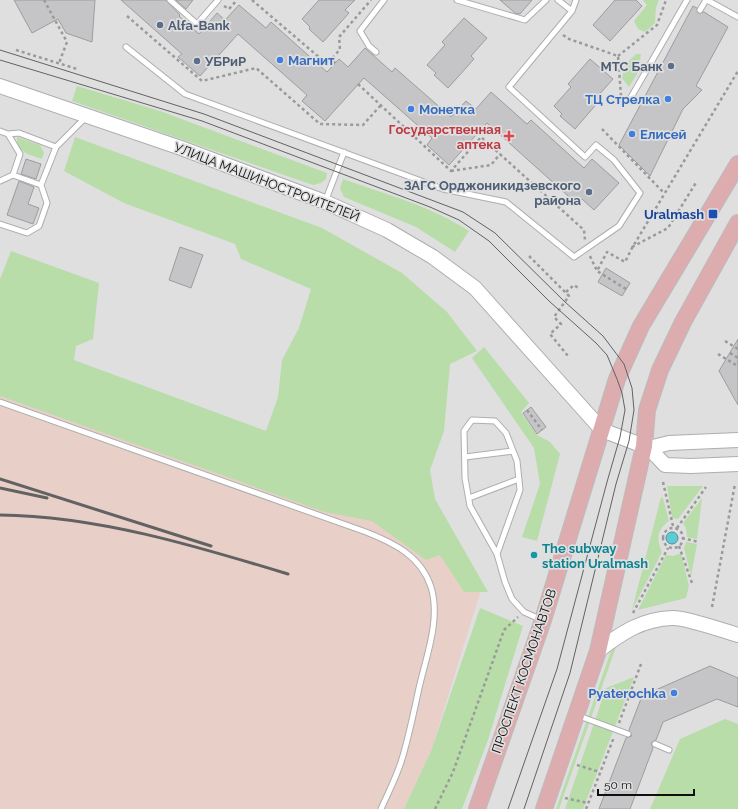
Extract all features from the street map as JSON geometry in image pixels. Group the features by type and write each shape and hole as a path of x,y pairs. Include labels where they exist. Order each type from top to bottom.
{"main road":[{"name":"УЛИЦА МАШИНОСТРОИТЕЛЕЙ","path":"0,86 181,148 325,202 387,230 433,257 475,288 602,430 646,447"},
{"name":"ПРОСПЕКТ КОСМОНАВТОВ","path":"477,809 543,620 617,379 641,326 738,164"},
{"path":"544,809 598,651 646,447 647,410 660,370 683,322 738,223"},
{"path":"646,447 669,443 738,440"},
{"path":"646,447 665,465 691,466 738,464"},
{"path":"598,651 622,632 645,623 674,618 738,635"}],"lane":[{"path":"170,0 196,24 218,0"},
{"path":"376,52 369,46 360,31 384,0"},
{"path":"457,0 525,20 546,0"},
{"path":"558,0 572,11"},
{"path":"126,47 185,94 443,189 506,202 574,257 619,226 640,193 614,160 596,145 585,157 509,87 572,11 576,0"},
{"path":"630,99 687,0"},
{"path":"700,10 707,0 738,17"},
{"path":"0,224 27,233 39,226 47,203 42,185 56,146 87,116"},
{"path":"0,131 8,134 19,133 56,146"},
{"path":"0,181 13,174 20,154 8,134"},
{"path":"325,202 344,152"},
{"path":"13,174 42,185"},
{"path":"0,402 366,532 398,546 420,565 431,587 434,602 433,629 402,759 381,809"},
{"path":"496,554 520,490 517,461 506,433 495,421 472,420 464,431 464,457 470,506 496,554 512,599 524,612 543,620"},
{"path":"464,457 513,451"},
{"path":"468,498 519,479"},
{"path":"576,715 628,734"},
{"path":"655,744 669,750"}],"path":[{"path":"44,0 67,42 59,63"},
{"path":"228,9 237,0"},
{"path":"252,0 327,64 340,49 338,37 371,0"},
{"path":"618,56 657,25 666,0"},
{"path":"127,16 202,81 256,68 320,124 363,125 381,106"},
{"path":"557,29 569,39 618,56"},
{"path":"16,50 77,69"},
{"path":"618,56 622,102"},
{"path":"332,59 336,63"},
{"path":"597,271 607,252 625,262 664,193 738,71"},
{"path":"358,84 450,170 491,165 500,154"},
{"path":"602,129 664,193"},
{"path":"450,170 481,137 584,230 586,248 597,271 626,289"},
{"path":"632,248 668,228 697,181"},
{"path":"529,256 569,296 554,317 561,324 550,334 568,356"},
{"path":"566,292 574,285 578,288"},
{"path":"725,341 738,348"},
{"path":"730,353 738,358"},
{"path":"718,354 736,365 738,362"},
{"path":"527,410 542,430"},
{"path":"663,482 672,526"},
{"path":"712,607 735,484"},
{"path":"677,528 706,487"},
{"path":"672,526 677,528 681,533 682,538 679,546 692,583"},
{"path":"668,548 663,541 663,534 672,526"},
{"path":"682,538 699,542"},
{"path":"668,548 679,546"},
{"path":"632,616 668,548"},
{"path":"435,809 453,772 504,630 524,612"},
{"path":"577,765 600,772"},
{"path":"565,798 588,803 586,809"}],"shaded area":[{"path":"0,340 431,503 480,593 431,751 404,809 0,809"}],"green space":[{"path":"643,0 659,0 656,7 655,23 645,32 638,29 634,21 647,5"},
{"path":"636,54 641,54 639,71 629,87 622,78 626,64"},
{"path":"77,86 160,111 327,173 326,179 321,183 313,185 72,101"},
{"path":"17,137 40,145 44,153 42,159 21,149 17,142"},
{"path":"75,137 322,228 402,273 447,312 477,351 450,364 444,431 430,470 435,499 488,592 464,592 440,555 426,560 372,521 325,512 0,396 0,279 11,251 99,283 93,339 76,346 74,360 266,431 278,397 282,360 299,328 311,289 241,259 235,244 124,203 64,171"},
{"path":"343,179 391,195 439,214 469,231 455,252 416,227 344,197 340,188"},
{"path":"484,347 529,403 521,412 537,435 550,442 560,454 537,541 522,537 540,484 534,448 472,358"},
{"path":"667,486 703,486 678,519 672,518"},
{"path":"661,497 663,498 669,521 660,531 658,539 662,552 632,610"},
{"path":"702,498 697,539 687,537 686,528 683,523"},
{"path":"686,542 697,544 691,576 684,548"},
{"path":"681,553 689,586 686,598 638,610 666,555 673,556"},
{"path":"480,608 523,626 488,740 462,809 404,809 431,751"},
{"path":"617,644 559,809 556,809 612,648"},
{"path":"634,677 583,809 565,809 606,688"},
{"path":"725,719 738,724 738,809 650,809 680,739"}],"water":[{"path":"674,532 677,533 677,543 670,544 667,543 666,536 667,533"}],"building":[{"path":"14,0 95,0 92,42 66,33 58,19 32,33"},
{"path":"121,0 166,0 180,15 179,16 199,34 217,13 225,20 239,5 266,28 271,22 327,72 339,59 348,67 365,48 392,72 395,68 451,117 466,101 476,109 491,92 527,124 531,120 584,168 592,159 619,183 594,210 582,199 577,204 487,123 449,165 427,145 432,138 364,78 325,121 302,101 307,95 238,34 200,76 178,57 182,54"},
{"path":"176,0 193,0 186,9"},
{"path":"319,0 355,0 345,10 349,13 323,42 309,29 310,27 302,19"},
{"path":"500,0 532,0 520,14 515,13"},
{"path":"615,0 636,0 642,6 610,41 593,25"},
{"name":"ТЦ Стрелка","path":"693,6 697,8 698,13 704,12 728,27 696,86 702,90 683,109 650,176 619,145"},
{"path":"464,18 487,38 471,56 474,59 448,88 434,75 436,73 427,65 445,45 442,42"},
{"path":"590,59 613,79 597,97 600,100 575,129 560,116 562,114 554,106 571,87 568,84"},
{"path":"26,159 41,164 36,179 21,174"},
{"path":"19,181 34,187 28,204 39,208 33,224 7,215"},
{"path":"180,247 203,255 191,288 169,280"},
{"path":"606,268 630,283 622,296 598,282"},
{"path":"738,339 738,405 719,371"},
{"path":"531,407 546,427 537,434 523,413"},
{"path":"710,666 738,678 738,707 717,699 663,722 656,740 651,743 653,748 630,809 599,809 626,738 632,736 629,730 642,696"}],"tram line":[{"path":"0,50 204,114 463,212 495,233 565,302 603,336 624,364 632,388 634,410 629,441 616,484 570,673 524,809"},
{"path":"0,60 202,121 430,207 459,220 489,241 549,301 596,343 607,355 622,393 625,410 620,437 557,669 508,809"}],"railway":[{"path":"0,479 211,546"},
{"path":"0,488 47,498"},
{"path":"0,515 73,521 146,534 218,553 288,574"}],"place":[{"name":"Alfa-Bank","path":"160,25"},
{"name":"Магнит","path":"280,60"},
{"name":"УБРиР","path":"197,61"},
{"name":"МТС Банк","path":"671,66"},
{"name":"ТЦ Стрелка","path":"668,99"},
{"name":"Монетка","path":"411,109"},
{"name":"Елисей","path":"632,134"},
{"name":"Государственная аптека","path":"509,136"},
{"name":"ЗАГС Орджоникидзевского района","path":"589,192"},
{"name":"Uralmash","path":"713,214"},
{"name":"The subway station Uralmash","path":"534,555"},
{"name":"Pyaterochka","path":"674,693"}]}
